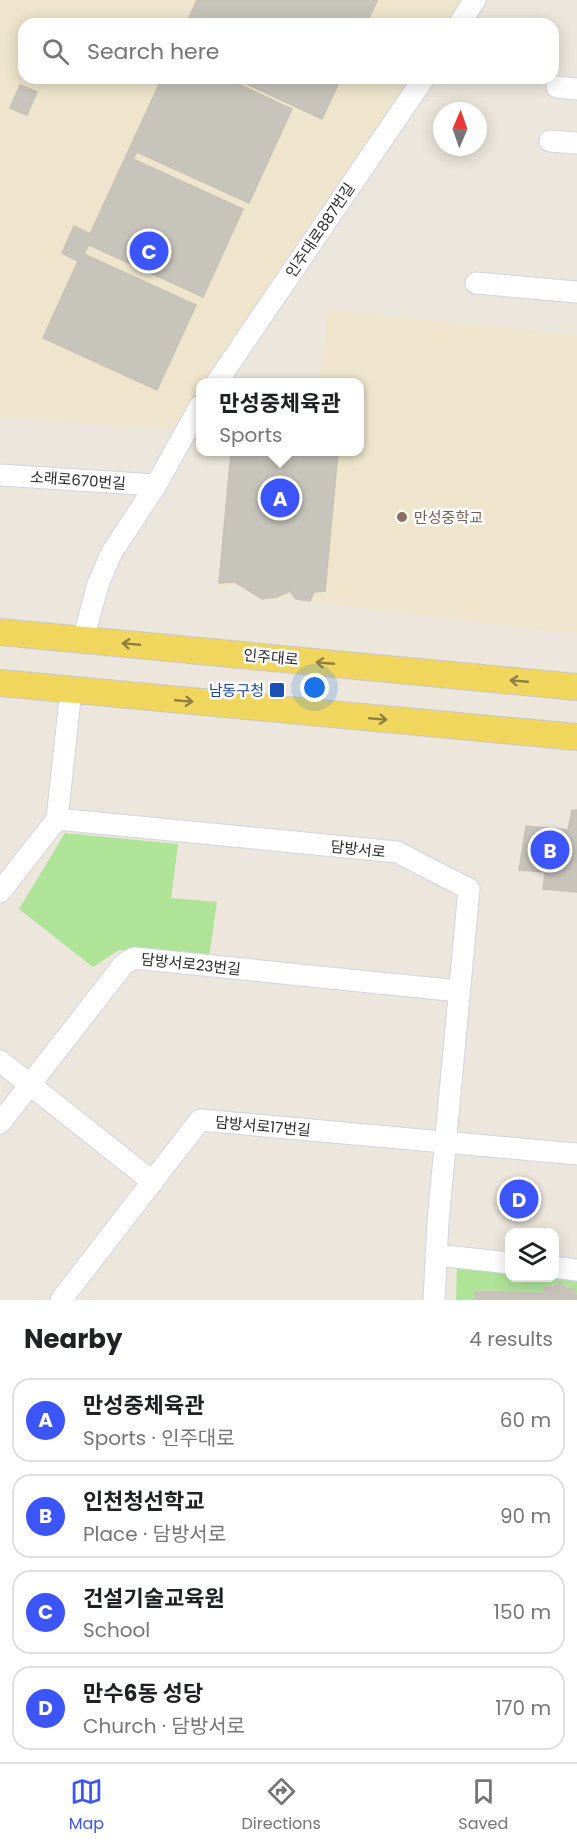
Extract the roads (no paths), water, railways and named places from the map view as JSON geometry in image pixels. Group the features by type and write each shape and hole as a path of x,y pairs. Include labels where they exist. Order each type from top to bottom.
{"main road":[{"name":"인주대로","path":"0,632 577,687"},
{"path":"0,683 577,737"}],"street":[{"path":"463,18 475,0"},
{"name":"인주대로887번길","path":"220,378 420,84"},
{"path":"550,141 577,143"},
{"path":"476,283 577,292"},
{"path":"83,640 98,584 112,552 156,485 196,415"},
{"name":"소래로670번길","path":"0,475 156,485"},
{"path":"0,892 57,819 71,690"},
{"name":"담방서로","path":"57,819 397,852 469,889 445,1143 434,1300"},
{"name":"담방서로23번길","path":"0,1123 124,964 134,958 459,991"},
{"path":"0,1061 153,1182"},
{"name":"담방서로17번길","path":"61,1300 200,1120 445,1143"},
{"path":"445,1143 577,1154"},
{"path":"436,1255 505,1262"},
{"path":"559,1268 577,1270"}],"place":[{"name":"건설기술교육원","path":"149,251"},
{"name":"만성중체육관","path":"280,498"},
{"name":"만성중학교","path":"402,517"},
{"name":"남동구청","path":"277,690"},
{"name":"인천청선학교","path":"550,850"},
{"name":"만수6동 성당","path":"519,1199"}]}
